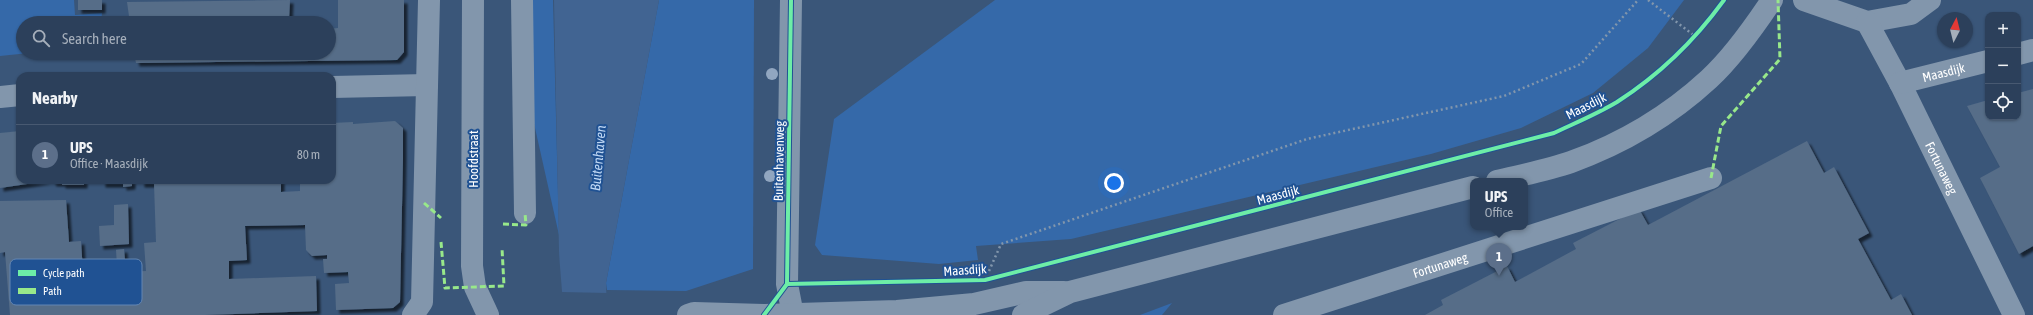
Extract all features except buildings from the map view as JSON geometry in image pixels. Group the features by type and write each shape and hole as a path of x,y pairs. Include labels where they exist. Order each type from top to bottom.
{"street":[{"path":"417,309 427,85 428,0"},
{"name":"Hoofdstraat","path":"473,0 472,270 475,287 488,315"},
{"path":"522,0 525,213"},
{"name":"Buitenhavenweg","path":"791,0 787,284 793,314"},
{"path":"1509,178 1571,162 1631,135 1666,113 1710,79 1751,30 1772,0"},
{"path":"1804,0 1867,22 1911,14 1930,0"},
{"name":"Fortunaweg","path":"1867,22 1900,83 2014,315"},
{"path":"2021,53 2033,50"},
{"name":"Maasdijk","path":"1900,83 1985,62"},
{"path":"336,86 427,85"},
{"path":"0,97 16,95"},
{"name":"Fortunaweg","path":"1284,315 1711,178"},
{"path":"1023,315 1070,292 1470,188"},
{"path":"688,315 694,313 793,314 897,311 974,304 1026,292 1070,292"}],"path":[{"path":"989,273 1001,244 1307,139 1504,96 1581,64 1638,0"},
{"path":"1648,0 1696,37"},
{"path":"1690,42 1700,31"}],"shaded area":[{"path":"0,0 74,0 75,15 102,13 102,16 16,16 16,54 0,56"},
{"path":"531,0 553,0 559,235 531,110"},
{"path":"659,0 754,0 753,269 686,291 607,290 606,283"},
{"path":"995,0 1684,0 1648,48 1593,93 1521,128 1431,154 1071,239 976,246 978,260 939,264 822,255 815,245 834,119"},
{"path":"1172,303 1162,315 1140,315"}],"water":[{"name":"Buitenhaven","path":"554,0 659,0 606,283 607,315 563,315 559,251"}],"pier":[{"path":"561,292 608,293 608,315 561,315"}],"marked path":[{"path":"1711,178 1721,126 1780,59 1778,0"},
{"path":"424,203 441,218"},
{"path":"503,224 526,225 525,213"},
{"path":"441,242 445,288 504,286 502,248"}],"cycle path":[{"path":"764,315 787,284 791,0"},
{"path":"787,284 985,280 1554,133 1617,102 1632,92 1675,56 1701,29 1724,0"}],"place":[{"name":"UPS","path":"1499,276"}]}
